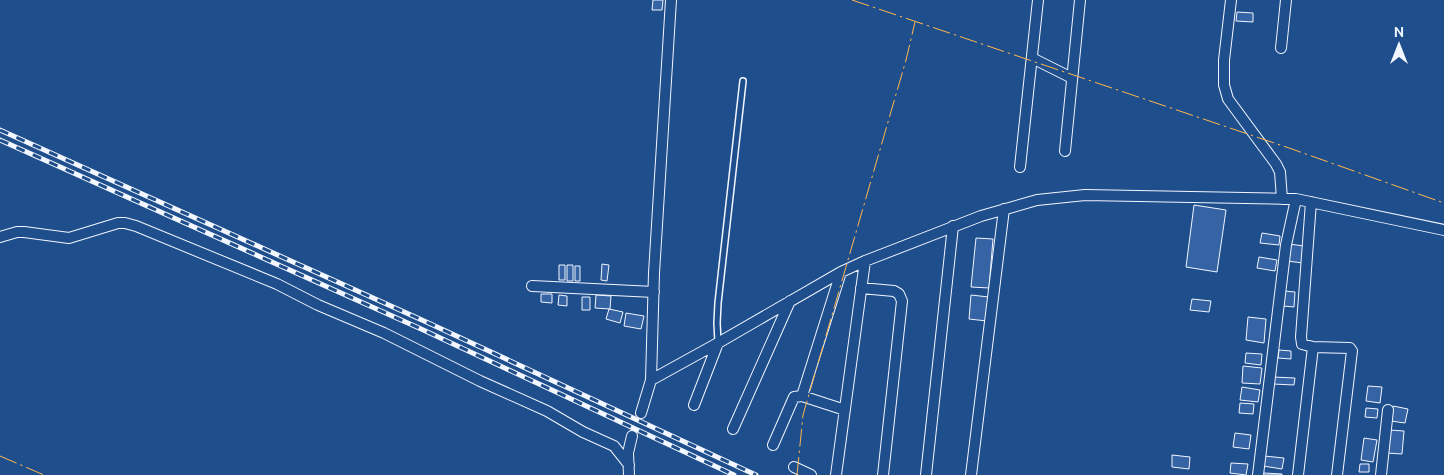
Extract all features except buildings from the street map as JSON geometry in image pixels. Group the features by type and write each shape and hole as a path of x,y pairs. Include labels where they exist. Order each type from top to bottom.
{"street":[{"path":"641,413 651,380 654,292 671,0"},
{"path":"1020,167 1038,0"},
{"path":"1065,151 1080,0"},
{"path":"1231,0 1224,60 1224,84 1228,99 1276,164 1280,172 1282,195"},
{"path":"1281,48 1286,0"},
{"path":"1032,58 1072,78"},
{"path":"651,380 841,272 953,226 1037,200 1085,195 1282,195 1444,230"},
{"path":"1258,475 1286,245 1296,199"},
{"path":"1311,202 1302,344 1312,347 1344,347 1350,348 1352,351 1337,475"},
{"path":"971,475 1004,209"},
{"path":"0,237 24,232 69,238 118,223 136,226 277,284 318,305 384,333 480,381 547,411 583,432 614,446 629,470"},
{"path":"926,475 953,226"},
{"path":"836,475 865,261"},
{"path":"802,396 841,272"},
{"path":"532,286 654,292"},
{"path":"862,288 894,291 899,294 902,301 883,475"},
{"path":"733,429 790,301"},
{"path":"694,405 718,343"},
{"path":"1298,475 1312,347"},
{"path":"773,445 793,399 797,396 845,410"},
{"path":"1381,475 1388,410"},
{"path":"629,470 628,453 632,436"},
{"path":"794,467 810,475"}],"lane":[{"path":"718,343 716,323 743,82"}],"tunnel":[{"path":"632,436 641,413"}],"railway":[{"path":"0,130 422,320 756,475"},
{"path":"0,140 419,328 734,475"}],"power":[{"path":"852,0 1289,148 1444,203"},
{"path":"797,475 803,415 906,60 915,22"},
{"path":"0,456 44,475"}]}
